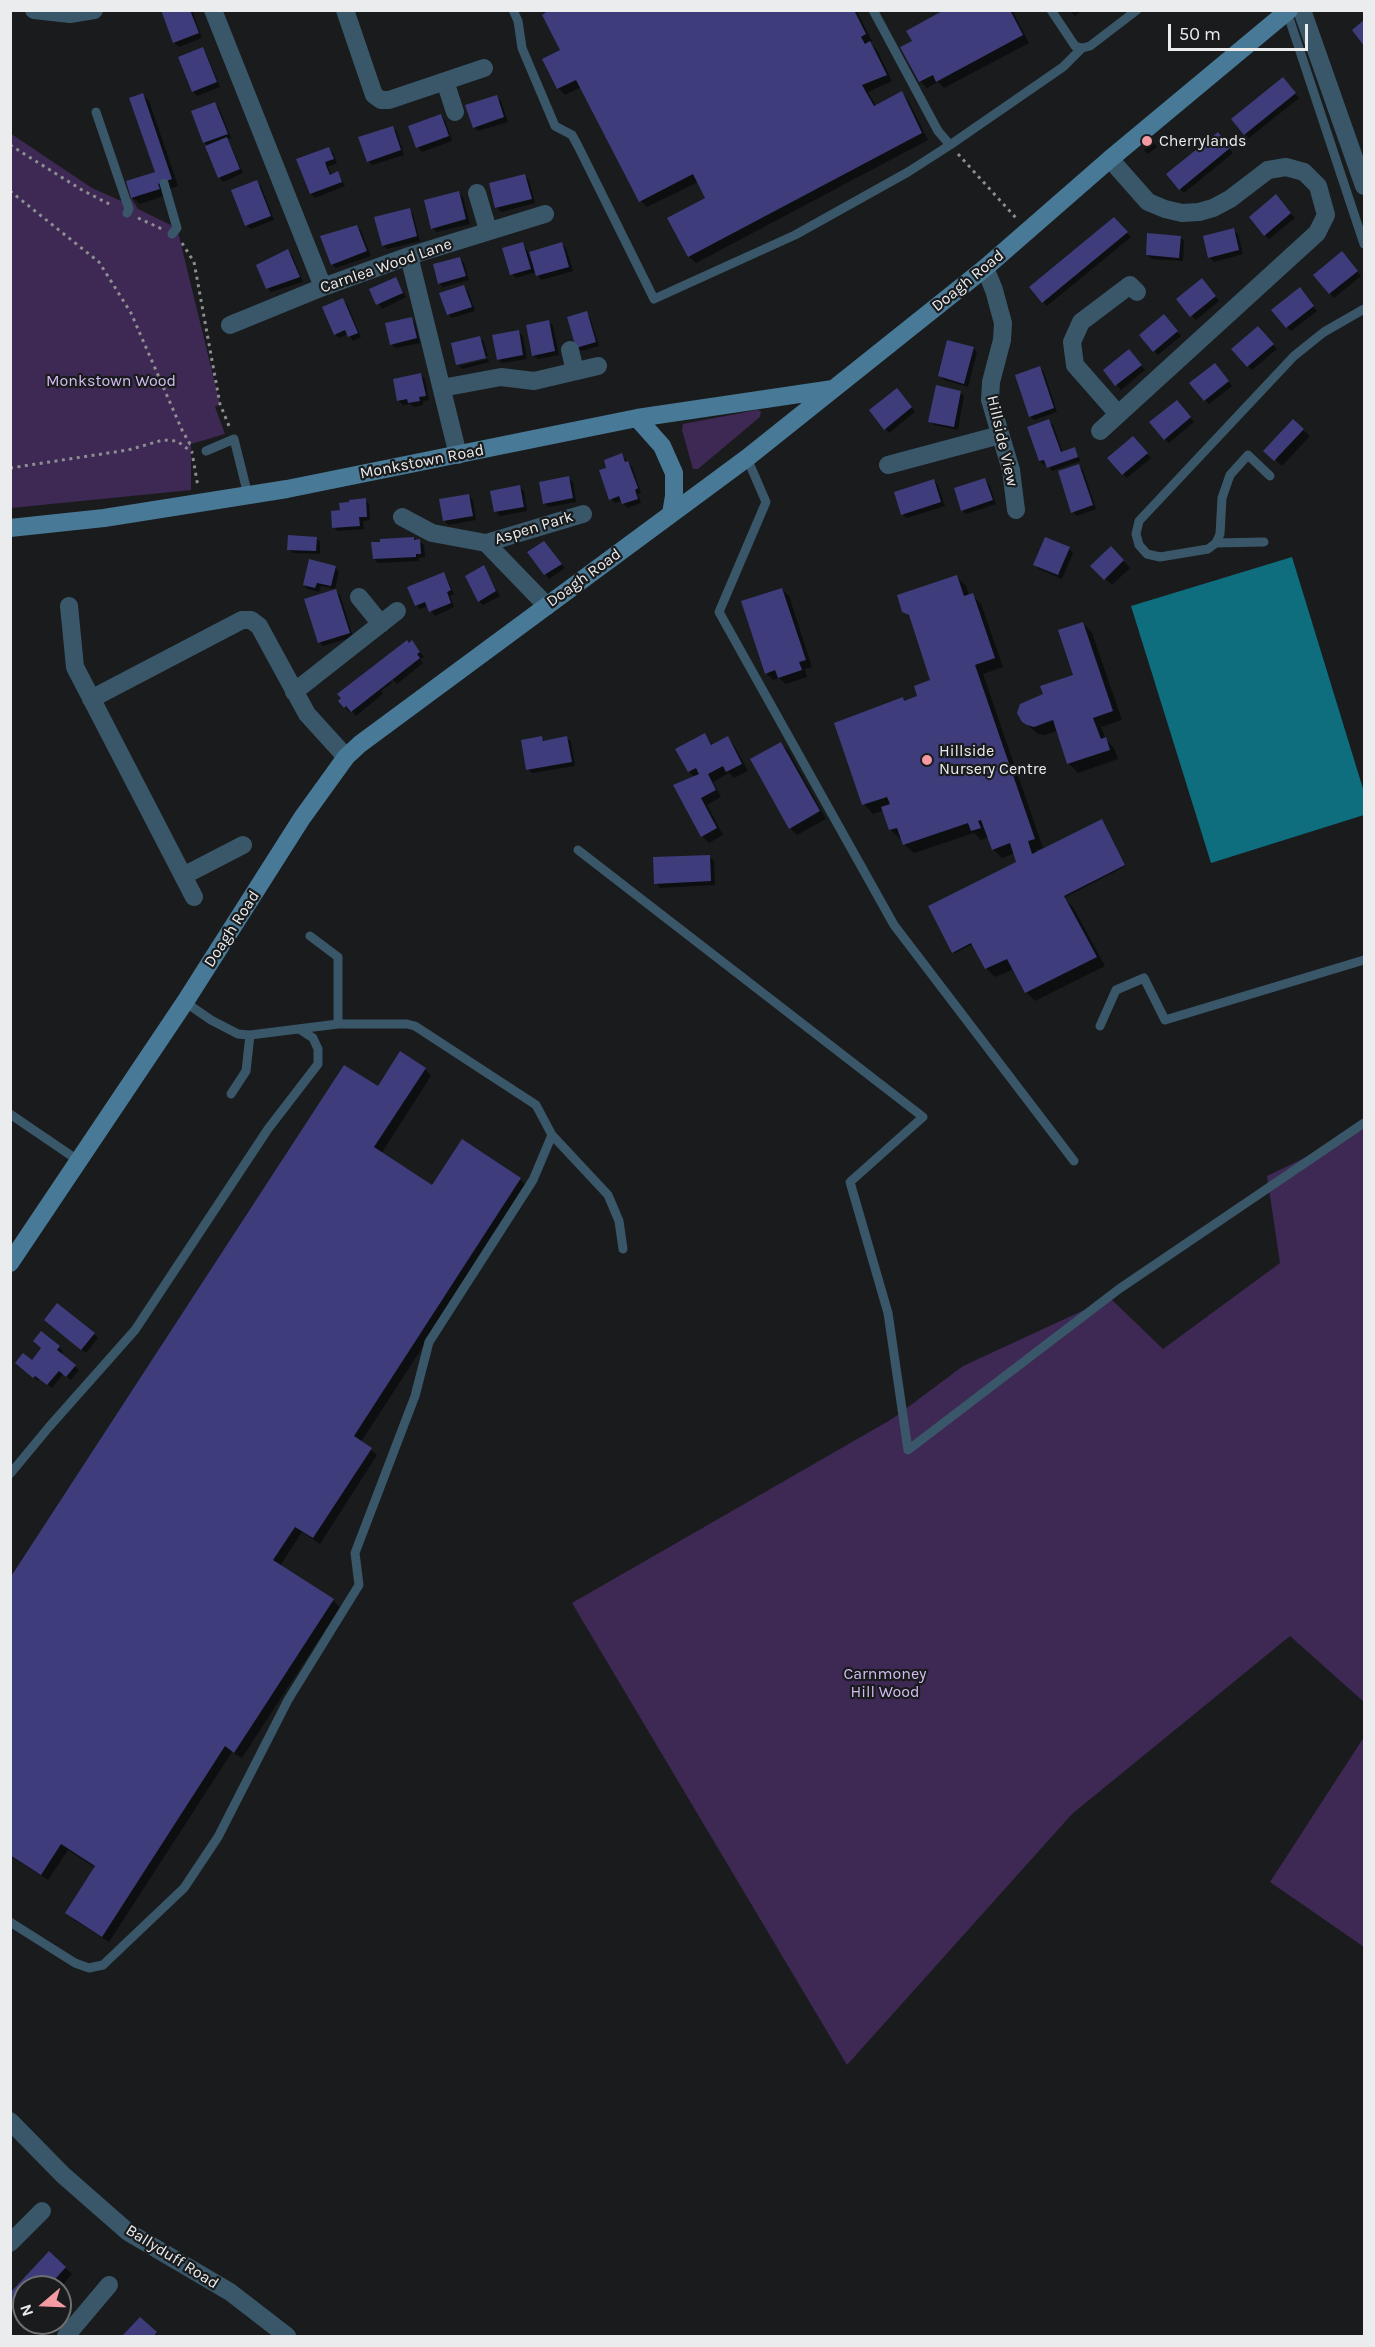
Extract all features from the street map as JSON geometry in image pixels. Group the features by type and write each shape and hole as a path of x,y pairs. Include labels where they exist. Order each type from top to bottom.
{"main road":[{"name":"Doagh Road","path":"10,1263 185,1002 302,818 346,757 387,723 747,458 985,268 1110,159 1292,11"},
{"name":"Monkstown Road","path":"10,528 64,523 248,495 637,418 833,389"},
{"path":"637,418 662,446 674,473 674,496 670,514"}],"street":[{"path":"34,10 70,14 94,10"},
{"path":"213,10 323,287"},
{"path":"345,10 374,95 381,100 389,100 484,68"},
{"path":"1292,11 1365,186"},
{"path":"445,81 455,112"},
{"path":"1100,431 1317,233 1326,215 1318,186 1304,172 1286,167 1268,170 1230,199 1199,212 1182,213 1149,202 1110,159"},
{"path":"477,193 488,230"},
{"name":"Carnlea Wood Lane","path":"230,325 323,287 409,256 545,214"},
{"path":"409,256 458,455"},
{"name":"Hillside View","path":"985,268 1003,323 1002,340 991,382 990,400 1011,470 1016,510"},
{"path":"1118,414 1075,365 1072,342 1081,322 1130,285 1137,292"},
{"path":"570,350 576,371"},
{"path":"442,388 501,377 534,381 597,366"},
{"path":"888,465 1000,435"},
{"name":"Aspen Park","path":"402,517 432,533 486,543 583,514"},
{"name":"Aspen Park","path":"486,543 547,606"},
{"path":"359,597 381,624"},
{"path":"69,606 75,667 194,897"},
{"path":"294,692 398,611"},
{"path":"91,699 242,620 251,620 259,626 307,714 346,757"},
{"path":"183,876 243,845"},
{"name":"Ballyduff Road","path":"10,2121 63,2175 128,2232 230,2292 287,2337"},
{"path":"10,2242 42,2211"},
{"path":"66,2337 109,2285"}],"lane":[{"path":"513,10 518,21 522,48 555,126 572,135 654,299 795,235 908,172 950,146 1063,67 1082,48 1090,46 1137,10"},
{"path":"873,10 938,131 950,146"},
{"path":"1051,10 1076,46 1082,48"},
{"path":"1292,11 1365,244"},
{"path":"96,112 129,209 127,213"},
{"path":"164,183 177,228 172,234"},
{"path":"1270,476 1248,455 1230,475 1222,498 1220,534 1216,543 1208,549 1160,557 1147,554 1138,545 1136,534 1139,520 1293,356 1324,332 1365,309"},
{"path":"206,451 234,439 248,495"},
{"path":"747,458 766,502 719,612 894,925 1074,1161"},
{"path":"1216,543 1264,542"},
{"path":"578,850 922,1117 850,1182 888,1313 908,1450 1119,1289 1365,1123"},
{"path":"310,936 338,957 338,1024"},
{"path":"1100,1026 1116,990 1144,978 1165,1020 1365,960"},
{"path":"185,1002 238,1034 301,1030 338,1024 415,1026 536,1105 552,1135 608,1195 619,1221 623,1249"},
{"path":"10,1474 49,1426 135,1330 268,1129 318,1064 318,1049 313,1038 301,1030"},
{"path":"231,1094 246,1071 250,1035"},
{"path":"10,1114 79,1161"},
{"path":"10,1922 75,1963 89,1968 103,1965 184,1888 218,1837 288,1700 359,1585 355,1553 415,1396 429,1342 533,1180 552,1135"}],"path":[{"path":"10,145 82,190 172,234 186,246 194,262 220,404 234,439"},
{"path":"950,146 1027,231"},
{"path":"10,191 99,262 131,313 182,430 190,444 206,451"},
{"path":"10,468 128,450 163,440 177,441 193,453 201,502"},
{"path":"193,453 206,451"}],"green space":[{"name":"Monkstown Wood","path":"10,133 92,188 121,201 131,198 138,209 177,228 220,404 215,407 225,434 191,444 191,490 11,508"},
{"path":"761,411 760,417 698,469 693,469 682,430 683,424"},
{"name":"Carnmoney Hill Wood","path":"1364,1129 1364,1702 1290,1636 1072,1814 847,2065 572,1603 892,1419 963,1366 1110,1298 1163,1349 1280,1263 1267,1176"},
{"path":"1364,1737 1364,1947 1270,1882"}],"water":[{"path":"1292,557 1364,792 1364,815 1211,863 1131,606"}],"building":[{"path":"161,10 190,10 199,33 173,43"},
{"path":"549,10 854,10 866,34 861,37 865,44 870,41 887,75 862,85 874,106 902,91 922,133 688,257 667,218 705,198 693,174 639,202 576,80 557,89 542,59 560,50 542,15"},
{"path":"944,10 1010,10 1023,35 936,82 933,75 919,82 900,47 912,41 906,31"},
{"path":"1364,20 1364,46 1352,30"},
{"path":"203,47 217,82 192,92 178,57"},
{"path":"1283,77 1296,93 1244,135 1231,119"},
{"path":"143,93 172,179 158,184 160,189 131,198 126,181 155,172 129,98"},
{"path":"497,95 504,117 473,128 465,105"},
{"path":"215,102 228,134 203,143 191,111"},
{"path":"441,114 449,136 416,148 408,126"},
{"path":"393,126 401,150 367,162 358,137"},
{"path":"1218,132 1230,148 1179,190 1166,174"},
{"path":"227,137 240,169 218,178 205,146"},
{"path":"329,147 334,159 325,162 327,168 330,175 338,171 342,182 310,194 296,159"},
{"path":"525,174 532,199 495,208 489,183"},
{"path":"257,180 271,216 245,226 231,190"},
{"path":"459,191 466,219 431,229 424,200"},
{"path":"1276,194 1291,213 1264,236 1249,217"},
{"path":"410,208 417,236 382,246 374,217"},
{"path":"1114,217 1128,232 1042,303 1029,287"},
{"path":"357,225 367,251 331,265 320,236"},
{"path":"1234,228 1239,250 1208,258 1203,236"},
{"path":"1147,233 1181,236 1179,258 1146,255"},
{"path":"523,242 531,269 510,275 502,248"},
{"path":"562,242 569,267 536,276 529,252"},
{"path":"288,249 300,277 266,289 256,265"},
{"path":"1342,251 1358,271 1329,294 1313,275"},
{"path":"460,257 466,276 438,284 433,264"},
{"path":"396,277 403,293 376,305 369,289"},
{"path":"1202,278 1216,296 1190,317 1176,299"},
{"path":"464,285 472,307 447,315 439,293"},
{"path":"1300,287 1314,306 1286,328 1271,310"},
{"path":"343,298 358,333 348,337 345,330 334,335 322,307"},
{"path":"587,311 596,342 576,348 567,317"},
{"path":"1164,314 1178,331 1153,352 1139,335"},
{"path":"412,317 417,338 390,345 385,323"},
{"path":"549,320 555,351 532,356 526,325"},
{"path":"1258,326 1274,344 1247,367 1231,349"},
{"path":"519,330 523,355 497,360 492,335"},
{"path":"480,336 486,358 456,365 451,343"},
{"path":"947,340 974,347 964,384 938,376"},
{"path":"1129,349 1142,365 1115,386 1103,370"},
{"path":"1215,363 1229,381 1204,401 1189,383"},
{"path":"1040,366 1054,408 1029,417 1015,375"},
{"path":"421,373 426,396 419,397 420,401 408,403 407,399 397,401 393,379"},
{"path":"936,385 961,391 954,427 928,422"},
{"path":"897,388 912,407 884,430 869,410"},
{"path":"1177,400 1191,417 1164,440 1149,422"},
{"path":"1049,419 1061,452 1075,447 1078,457 1047,468 1044,460 1039,461 1027,427"},
{"path":"1293,419 1304,429 1274,461 1263,451"},
{"path":"1133,436 1148,453 1122,475 1107,458"},
{"path":"622,453 625,462 628,461 638,488 635,490 638,499 622,504 619,496 609,500 599,470 606,468 604,460"},
{"path":"1079,464 1093,505 1071,513 1058,471"},
{"path":"569,476 573,498 543,504 539,482"},
{"path":"985,478 993,500 961,511 954,488"},
{"path":"934,479 941,502 901,515 894,492"},
{"path":"520,485 524,507 494,512 490,491"},
{"path":"469,494 473,516 443,521 439,499"},
{"path":"366,498 367,517 359,517 360,526 332,528 331,511 340,510 339,503"},
{"path":"288,535 317,537 316,551 287,550"},
{"path":"414,537 414,540 420,539 421,554 416,554 416,557 373,559 371,542 380,542 380,539"},
{"path":"1045,537 1070,547 1058,575 1033,565"},
{"path":"544,541 562,564 544,575 527,552"},
{"path":"1111,546 1124,560 1104,580 1090,566"},
{"path":"309,559 336,566 331,586 317,583 315,588 303,585"},
{"path":"484,565 496,591 478,602 465,576"},
{"path":"444,572 451,590 447,592 451,603 429,612 425,602 415,606 407,587"},
{"path":"957,575 964,596 973,593 995,658 975,665 1035,839 1028,841 1032,854 1102,819 1125,865 1064,896 1097,957 1025,993 1007,959 985,969 971,943 952,953 928,906 1016,862 1010,843 992,850 981,820 978,821 981,828 971,831 968,823 903,845 897,828 889,830 881,807 890,804 887,797 862,805 834,723 903,697 904,701 917,696 914,686 930,680 909,615 902,612 897,595"},
{"path":"782,588 806,660 799,662 802,670 778,678 775,670 765,674 741,601"},
{"path":"336,589 350,633 318,643 304,599"},
{"path":"1083,622 1113,711 1093,718 1101,739 1106,737 1110,750 1067,764 1053,720 1034,727 1022,722 1017,713 1020,704 1043,694 1040,686 1073,675 1058,630"},
{"path":"407,640 409,643 412,640 420,652 417,654 420,658 351,712 346,706 344,708 338,701 341,698 337,694"},
{"path":"705,733 711,745 728,736 742,764 726,772 723,766 708,774 716,790 701,798 717,828 701,837 673,785 699,774 696,768 688,772 675,749"},
{"path":"542,736 543,741 567,736 572,762 526,770 521,740"},
{"path":"781,742 820,811 789,829 750,759"},
{"path":"710,855 711,881 654,884 653,857"},
{"path":"400,1051 426,1068 374,1147 432,1185 462,1139 521,1178 354,1436 372,1448 313,1538 295,1527 273,1560 334,1599 234,1753 225,1746 102,1937 65,1913 95,1866 61,1844 41,1875 10,1855 10,1578 344,1065 378,1086"},
{"path":"57,1303 95,1333 81,1350 44,1320"},
{"path":"41,1331 60,1346 57,1350 76,1365 66,1377 59,1371 47,1385 35,1376 33,1378 15,1363 23,1353 32,1360 41,1348 33,1341"},
{"path":"49,2251 66,2267 59,2275 27,2275"},
{"path":"12,2291 12,2308 10,2306"},
{"path":"140,2317 157,2332 154,2336 122,2336"}],"place":[{"name":"Cherrylands","path":"1147,141"},
{"name":"Hillside Nursery Centre","path":"927,760"}]}
